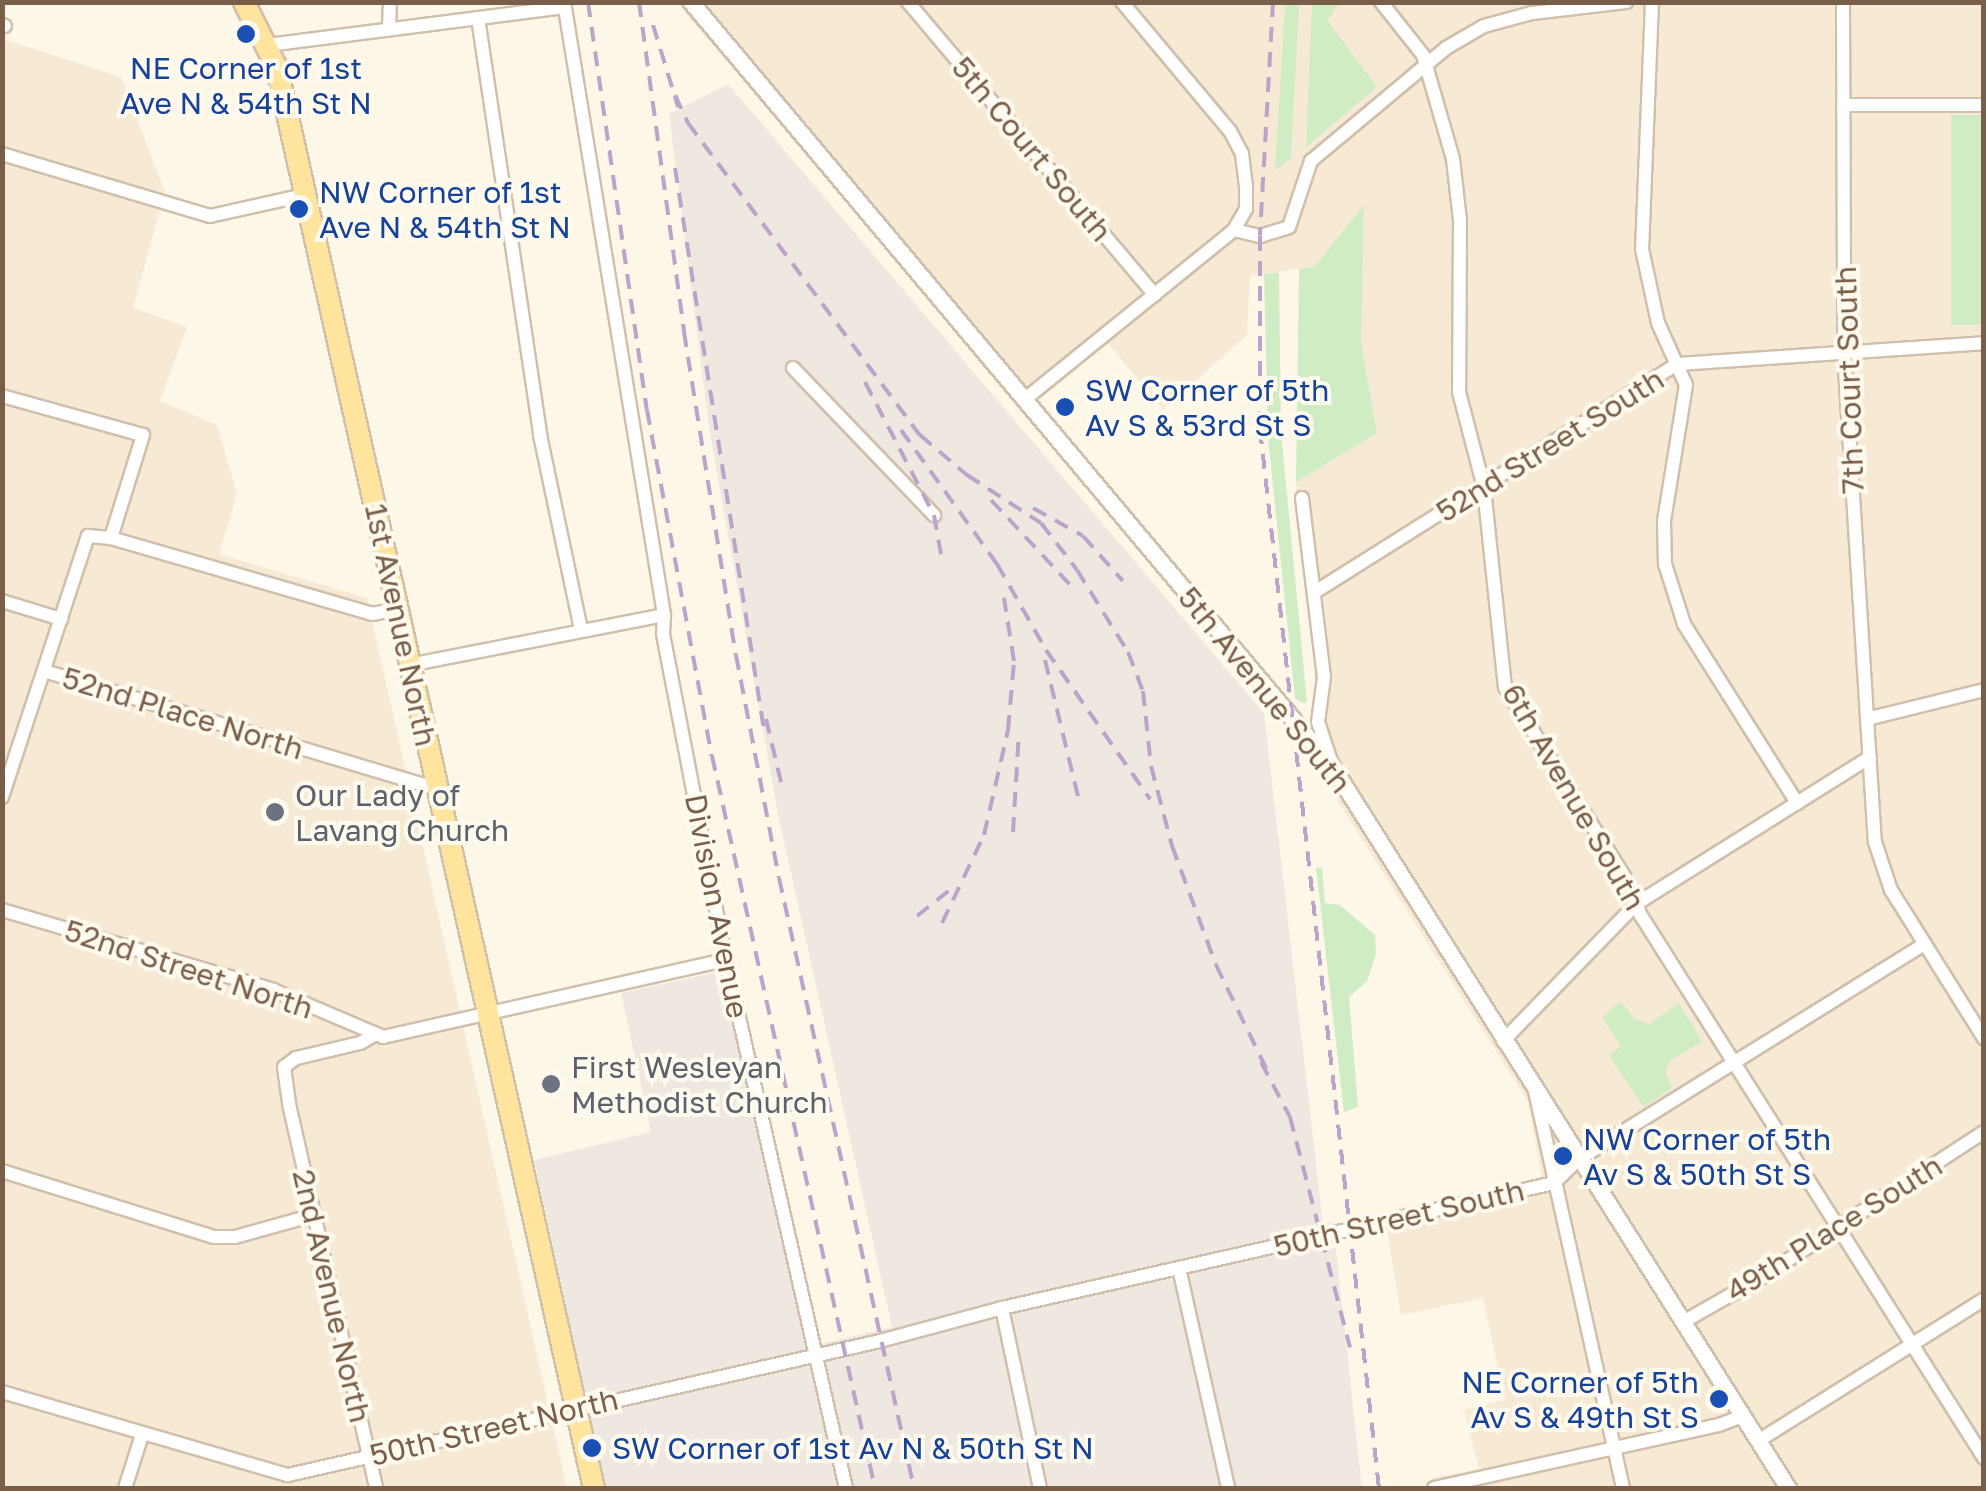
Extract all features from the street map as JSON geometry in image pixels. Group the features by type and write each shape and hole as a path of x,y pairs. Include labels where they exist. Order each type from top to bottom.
{"main road":[{"name":"1st Avenue North","path":"244,2 277,68 594,1488"}],"street":[{"path":"389,30 390,2"},
{"name":"5th Avenue South","path":"691,2 1332,766 1788,1488"},
{"name":"5th Court South","path":"908,2 1156,295"},
{"path":"1024,400 1234,230 1246,210 1242,154 1230,131 1122,2"},
{"name":"6th Avenue South","path":"1381,2 1426,64 1456,180 1459,392 1484,488 1506,686 1634,892 1636,904 1984,1458"},
{"path":"1234,230 1260,236 1290,227 1311,162 1426,64 1484,26 1532,13 1626,2"},
{"path":"1652,2 1642,249 1652,306 1686,385 1664,536 1672,594 1684,624 1797,803"},
{"name":"7th Court South","path":"1843,2 1844,352 1867,719 1881,867 1924,944 1981,1028"},
{"path":"268,45 564,5"},
{"name":"Division Avenue","path":"564,5 664,616 663,634 726,960 846,1488"},
{"path":"478,18 540,434 580,630"},
{"path":"1843,105 1984,105"},
{"path":"2,154 210,216 304,195"},
{"name":"52nd Street South","path":"1315,592 1677,364 1984,342"},
{"path":"793,368 934,515"},
{"path":"2,396 144,435 112,538"},
{"path":"1302,498 1324,677 1318,722 1332,766"},
{"path":"2,798 6,772 88,536 112,538 372,614 398,609"},
{"path":"2,602 61,619"},
{"path":"409,664 664,616"},
{"name":"52nd Place North","path":"44,671 437,789"},
{"path":"1867,719 1984,690"},
{"path":"1503,1041 1636,904 1870,756"},
{"name":"52nd Street North","path":"2,910 273,990 382,1037 726,960"},
{"name":"50th Street South","path":"815,1356 1002,1308 1554,1184 1579,1159 1924,944"},
{"name":"52nd Street North","path":"289,1104 284,1066 296,1058 360,1044 374,1035"},
{"path":"1535,1091 1624,1488"},
{"name":"2nd Avenue North","path":"289,1104 376,1488"},
{"name":"49th Place South","path":"1683,1322 1984,1132"},
{"path":"2,1172 214,1237 235,1236 314,1215"},
{"path":"1179,1268 1228,1488"},
{"path":"1758,1440 1984,1300"},
{"path":"1002,1308 1040,1488"},
{"name":"50th Street North","path":"2,1392 288,1475 815,1356"},
{"path":"1434,1488 1743,1416"},
{"path":"125,1488 142,1435"}],"shaded area":[{"path":"677,3 1983,3 1983,1488 1433,1488 1431,1478 1479,1469 1464,1410 1505,1400 1483,1298 1401,1315 1384,1212 1542,1178 1528,1102 1325,781 1296,482 1377,433 1361,342 1364,207 1315,266 1250,276 1247,335 1163,410 1106,341 1024,410"},
{"path":"3,39 121,77 165,192 133,308 187,327 160,401 217,425 237,494 219,554 367,598 567,1488 3,1488"},
{"path":"728,84 1264,713 1323,1224 1333,1222 1362,1488 606,1488 534,1160 651,1132 621,993 736,968 820,1344 892,1327 778,814 710,434 669,114"}],"green space":[{"path":"1285,3 1299,3 1291,158 1275,170"},
{"path":"1312,3 1340,3 1327,20 1377,87 1306,147"},
{"path":"1951,115 1983,115 1983,325 1951,325"},
{"path":"1364,205 1361,342 1377,433 1296,482 1299,269 1315,266"},
{"path":"1279,272 1281,432 1307,702 1302,703 1295,698 1268,438 1264,274"},
{"path":"1322,867 1325,903 1340,905 1375,935 1376,954 1367,981 1349,997 1358,1107 1344,1112 1316,868"},
{"path":"1620,1001 1635,1019 1649,1024 1679,1003 1702,1042 1671,1060 1665,1071 1672,1088 1644,1107 1609,1056 1621,1046 1602,1018"}],"railway":[{"path":"588,2 647,410 712,756 875,1488"},
{"path":"639,2 684,332 736,655 779,878 914,1488"},
{"path":"1273,2 1260,236 1260,429 1379,1488"},
{"path":"653,25 678,107"},
{"path":"675,95 688,123 920,435 967,475 1041,523 1077,570 1128,652 1143,691 1151,766 1172,846 1216,965 1268,1072"},
{"path":"675,168 764,730"},
{"path":"865,382 934,515 942,560"},
{"path":"901,430 997,564 1046,650 1150,799"},
{"path":"991,500 1076,591"},
{"path":"1033,508 1083,536 1123,581"},
{"path":"942,923 984,835 1008,730 1014,661 1004,598"},
{"path":"1045,660 1080,805"},
{"path":"766,719 781,782"},
{"path":"1013,832 1019,732"},
{"path":"917,916 951,889"},
{"path":"1261,1062 1290,1117 1350,1347"}],"place":[{"name":"NE Corner of 1st Ave N & 54th St N","path":"246,34"},
{"name":"NW Corner of 1st Ave N & 54th St N","path":"299,209"},
{"name":"SW Corner of 5th Av S & 53rd St S","path":"1065,407"},
{"name":"Our Lady of Lavang Church","path":"275,812"},
{"name":"First Wesleyan Methodist Church","path":"551,1084"},
{"name":"NW Corner of 5th Av S & 50th St S","path":"1563,1156"},
{"name":"NE Corner of 5th Av S & 49th St S","path":"1719,1399"},
{"name":"SW Corner of 1st Av N & 50th St N","path":"592,1448"}]}
